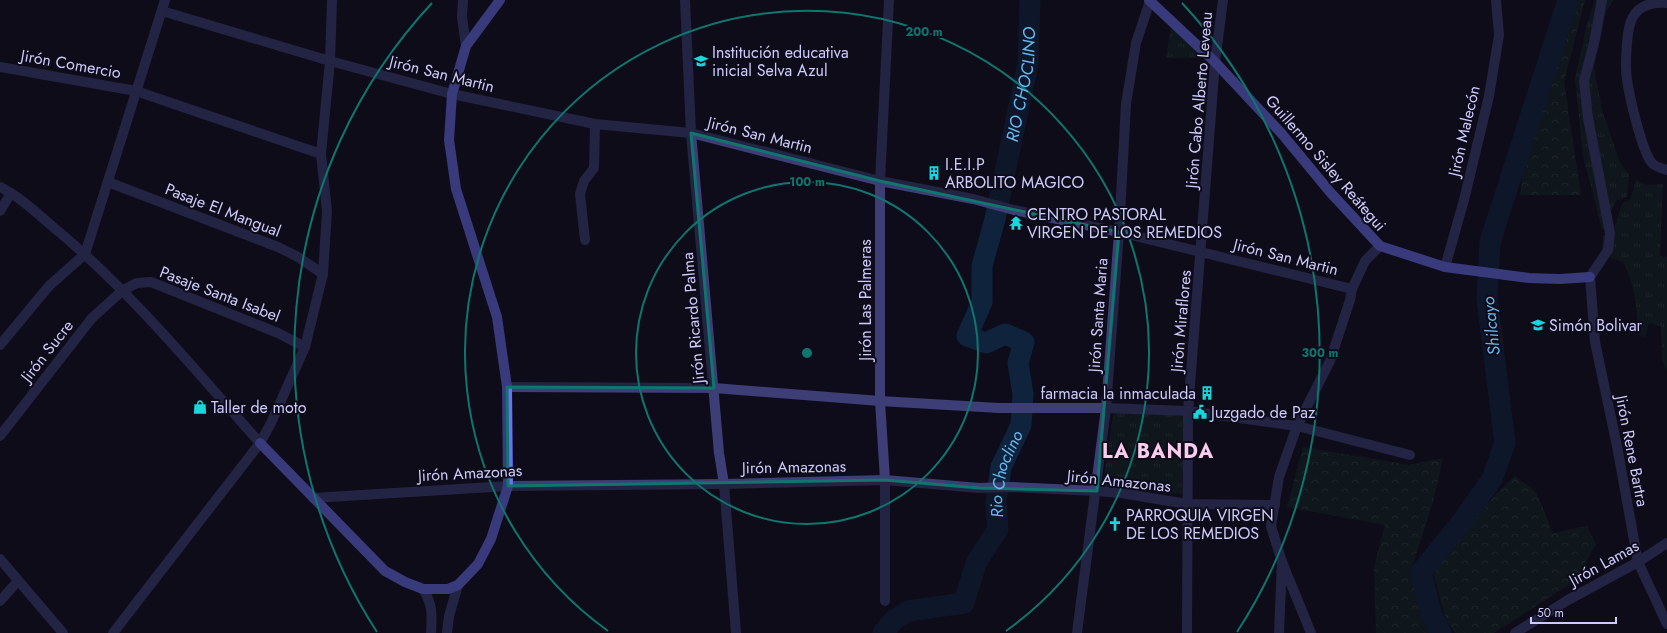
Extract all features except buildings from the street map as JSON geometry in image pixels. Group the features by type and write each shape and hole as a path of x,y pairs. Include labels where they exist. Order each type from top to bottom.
{"main road":[{"path":"260,443 385,571 405,582 423,589 448,589 458,585 478,564 491,539 508,486 507,387 497,317 456,189 448,140 452,94 466,46 500,0"},
{"name":"Guillermo Sisley Reátegui","path":"1149,0 1215,62 1282,134 1330,192 1380,246 1445,267 1529,278 1560,279 1590,277"}],"street":[{"path":"0,345 48,286 85,254 165,0"},
{"path":"113,633 260,443 272,423 305,347 323,274 327,210 321,154 330,61 332,0"},
{"path":"463,0 463,21 466,46"},
{"name":"Jirón Ricardo Palma","path":"685,0 691,133 719,453 724,484 736,633"},
{"name":"Jirón Las Palmeras","path":"885,601 885,480 880,401 880,181 889,0"},
{"name":"Jirón Santa Maria","path":"1077,633 1097,490 1106,408 1119,232 1126,104 1136,43 1149,0"},
{"name":"Jirón Cabo Alberto Leveau","path":"1201,252 1215,62 1223,0"},
{"name":"Jirón Malecón","path":"1445,267 1464,200 1489,96 1499,35 1496,0"},
{"path":"1590,277 1608,250 1610,233 1588,118 1584,81 1594,43 1602,0"},
{"path":"1667,3 1653,2 1641,7 1632,17 1627,35 1626,79 1640,136 1649,158 1657,167 1667,170"},
{"name":"Jirón San Martin","path":"162,11 330,61 452,94 595,124 691,133 880,181 972,199 1014,210 1119,232 1352,289"},
{"name":"Jirón Comercio","path":"0,67 136,91 321,154"},
{"path":"585,240 580,194 584,181 594,168 595,124"},
{"name":"Pasaje El Mangual","path":"108,182 278,247 298,257 323,274"},
{"path":"0,187 11,193 85,254 123,290 260,443"},
{"path":"0,211 11,193"},
{"path":"1310,633 1282,562 1271,526 1279,477 1297,426 1330,361 1350,300 1352,289 1365,261 1380,246"},
{"name":"Jirón Miraflores","path":"1187,633 1188,411 1201,252"},
{"name":"Jirón Rene Bartra","path":"1590,277 1594,342 1617,446 1638,562 1667,624"},
{"name":"Pasaje Santa Isabel","path":"123,290 137,283 151,282 278,333 305,347"},
{"name":"Jirón Sucre","path":"0,436 92,318 123,290"},
{"path":"507,387 714,388 880,401 999,408 1106,408 1188,411 1297,426 1410,454"},
{"name":"Jirón Amazonas","path":"313,498 508,486 724,484 885,480 979,488 1012,487 1097,490 1187,504 1275,505"},
{"name":"Jirón Lamas","path":"1514,633 1568,600 1638,562 1667,543"},
{"path":"0,558 18,582 64,633"},
{"path":"1279,633 1282,562"},
{"path":"0,601 18,582"},
{"path":"446,633 449,616 458,585"},
{"path":"423,589 431,606 431,633"}],"highlighted area":[{"path":"691,133 880,181 1119,232 1097,491 979,488 885,480 508,486 507,387 714,388"}],"green space":[{"path":"1574,0 1585,0 1564,82 1581,195 1520,195 1525,157 1568,26"},
{"path":"1595,0 1614,0 1606,11 1594,68 1602,110 1620,163 1629,174 1627,197 1617,200 1608,216 1608,231 1602,229 1583,156 1575,79 1587,24"},
{"path":"1172,19 1209,58 1166,58"},
{"path":"1636,180 1647,185 1663,184 1660,256 1667,257 1667,371 1662,360 1661,326 1649,323 1645,337 1639,335 1635,297 1631,280 1623,262 1608,257 1602,248 1603,236 1613,235 1622,203 1630,200"},
{"path":"1114,410 1184,416 1182,494 1102,488"},
{"path":"1303,447 1409,465 1443,458 1433,502 1412,567 1437,633 1376,633 1374,566 1385,525 1287,507"},
{"path":"1515,476 1537,493 1553,533 1587,526 1596,544 1575,581 1494,633 1455,633 1446,620 1432,569 1496,494"}],"waterway":[{"name":"RIO CHOCLINO","path":"883,633 894,620 908,611 964,603 976,563 998,529 996,502 1001,467 1021,425 1023,394 1018,363 1024,342 1005,334 986,343 967,336 982,302 982,266 995,219 1028,64 1030,0"},
{"name":"Shilcayo","path":"1441,633 1432,616 1421,572 1464,519 1492,479 1505,443 1487,299 1490,242 1568,0"}],"place":[{"name":"Institución educativa inicial Selva Azul","path":"701,61"},
{"name":"I.E.I.P ARBOLITO MAGICO","path":"934,173"},
{"name":"CENTRO PASTORAL VIRGEN DE LOS REMEDIOS","path":"1016,223"},
{"name":"Simón Bolivar","path":"1538,325"},
{"name":"farmacia la inmaculada","path":"1207,393"},
{"name":"Taller de moto","path":"200,407"},
{"name":"Juzgado de Paz","path":"1200,412"},
{"name":"PARROQUIA VIRGEN DE LOS REMEDIOS","path":"1115,524"}],"district":[{"name":"LA BANDA","path":"1158,451"}],"water label":[{"name":"Rio Choclino","path":"1009,475"}]}
